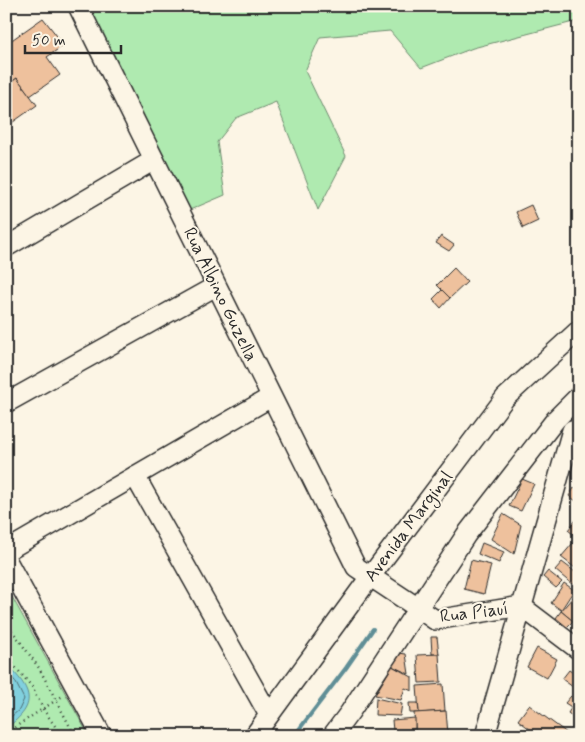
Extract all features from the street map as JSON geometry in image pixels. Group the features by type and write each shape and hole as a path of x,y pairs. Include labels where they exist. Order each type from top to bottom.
{"street":[{"name":"Rua Albino Guzella","path":"78,6 356,568 370,577"},
{"path":"6,247 154,160"},
{"path":"6,403 216,286"},
{"name":"Avenida Marginal","path":"254,736 370,577 505,398 579,330"},
{"path":"332,736 350,712 466,535 556,418 579,396"},
{"path":"6,551 271,397"},
{"path":"485,736 521,606 575,433 556,418"},
{"path":"135,476 269,715"},
{"path":"6,558 102,736"},
{"name":"Rua Piauí","path":"370,577 435,620 521,606 579,650"}],"path":[{"path":"6,622 38,668 75,736"},
{"path":"6,656 33,688 43,709 62,736"},
{"path":"6,733 76,687"}],"green space":[{"path":"87,6 577,6 577,21 473,48 421,68 390,31 320,37 305,71 346,156 318,210 276,102 236,118 217,142 225,195 185,212"},
{"path":"6,586 89,736 6,736"}],"water":[{"path":"6,664 22,681 28,697 24,712 6,728"}],"building":[{"path":"43,18 64,45 47,57 60,75 30,96 17,78 6,86 6,44"},
{"path":"17,78 37,105 6,127 6,86"},
{"path":"531,205 538,221 523,228 516,212"},
{"path":"441,236 454,245 449,251 436,243"},
{"path":"454,268 467,282 450,298 437,285"},
{"path":"442,290 450,298 441,308 433,299"},
{"path":"522,479 534,484 521,511 509,506"},
{"path":"574,488 579,492 579,503 569,496"},
{"path":"503,514 521,525 514,554 491,539"},
{"path":"579,516 579,539 568,530"},
{"path":"482,543 504,552 499,563 478,554"},
{"path":"573,543 579,548 579,571 561,557"},
{"path":"471,560 491,565 484,594 464,589"},
{"path":"562,562 579,575 579,578 573,585 555,570"},
{"path":"548,571 562,582 556,588 543,577"},
{"path":"564,583 574,590 561,610 551,603"},
{"path":"579,590 579,613 573,621 561,611"},
{"path":"561,611 573,621 567,627 556,618"},
{"path":"431,637 437,637 439,654 432,654"},
{"path":"537,648 557,659 547,678 527,667"},
{"path":"399,653 406,654 409,674 392,666"},
{"path":"439,654 441,682 419,683 417,655"},
{"path":"392,666 412,677 412,691 405,688 401,700 375,695"},
{"path":"569,670 579,677 579,688 577,690 562,679"},
{"path":"443,684 445,711 419,713 417,686"},
{"path":"571,696 579,702 579,712 565,703"},
{"path":"376,698 402,704 400,716 375,715"},
{"path":"409,703 418,703 419,713 410,713"},
{"path":"529,705 571,736 539,736 518,720"},
{"path":"572,707 579,712 579,721 568,713"},
{"path":"446,711 448,734 416,736 414,713"},
{"path":"415,718 415,729 393,731 392,720"}],"waterway":[{"path":"294,736 373,629"}]}
